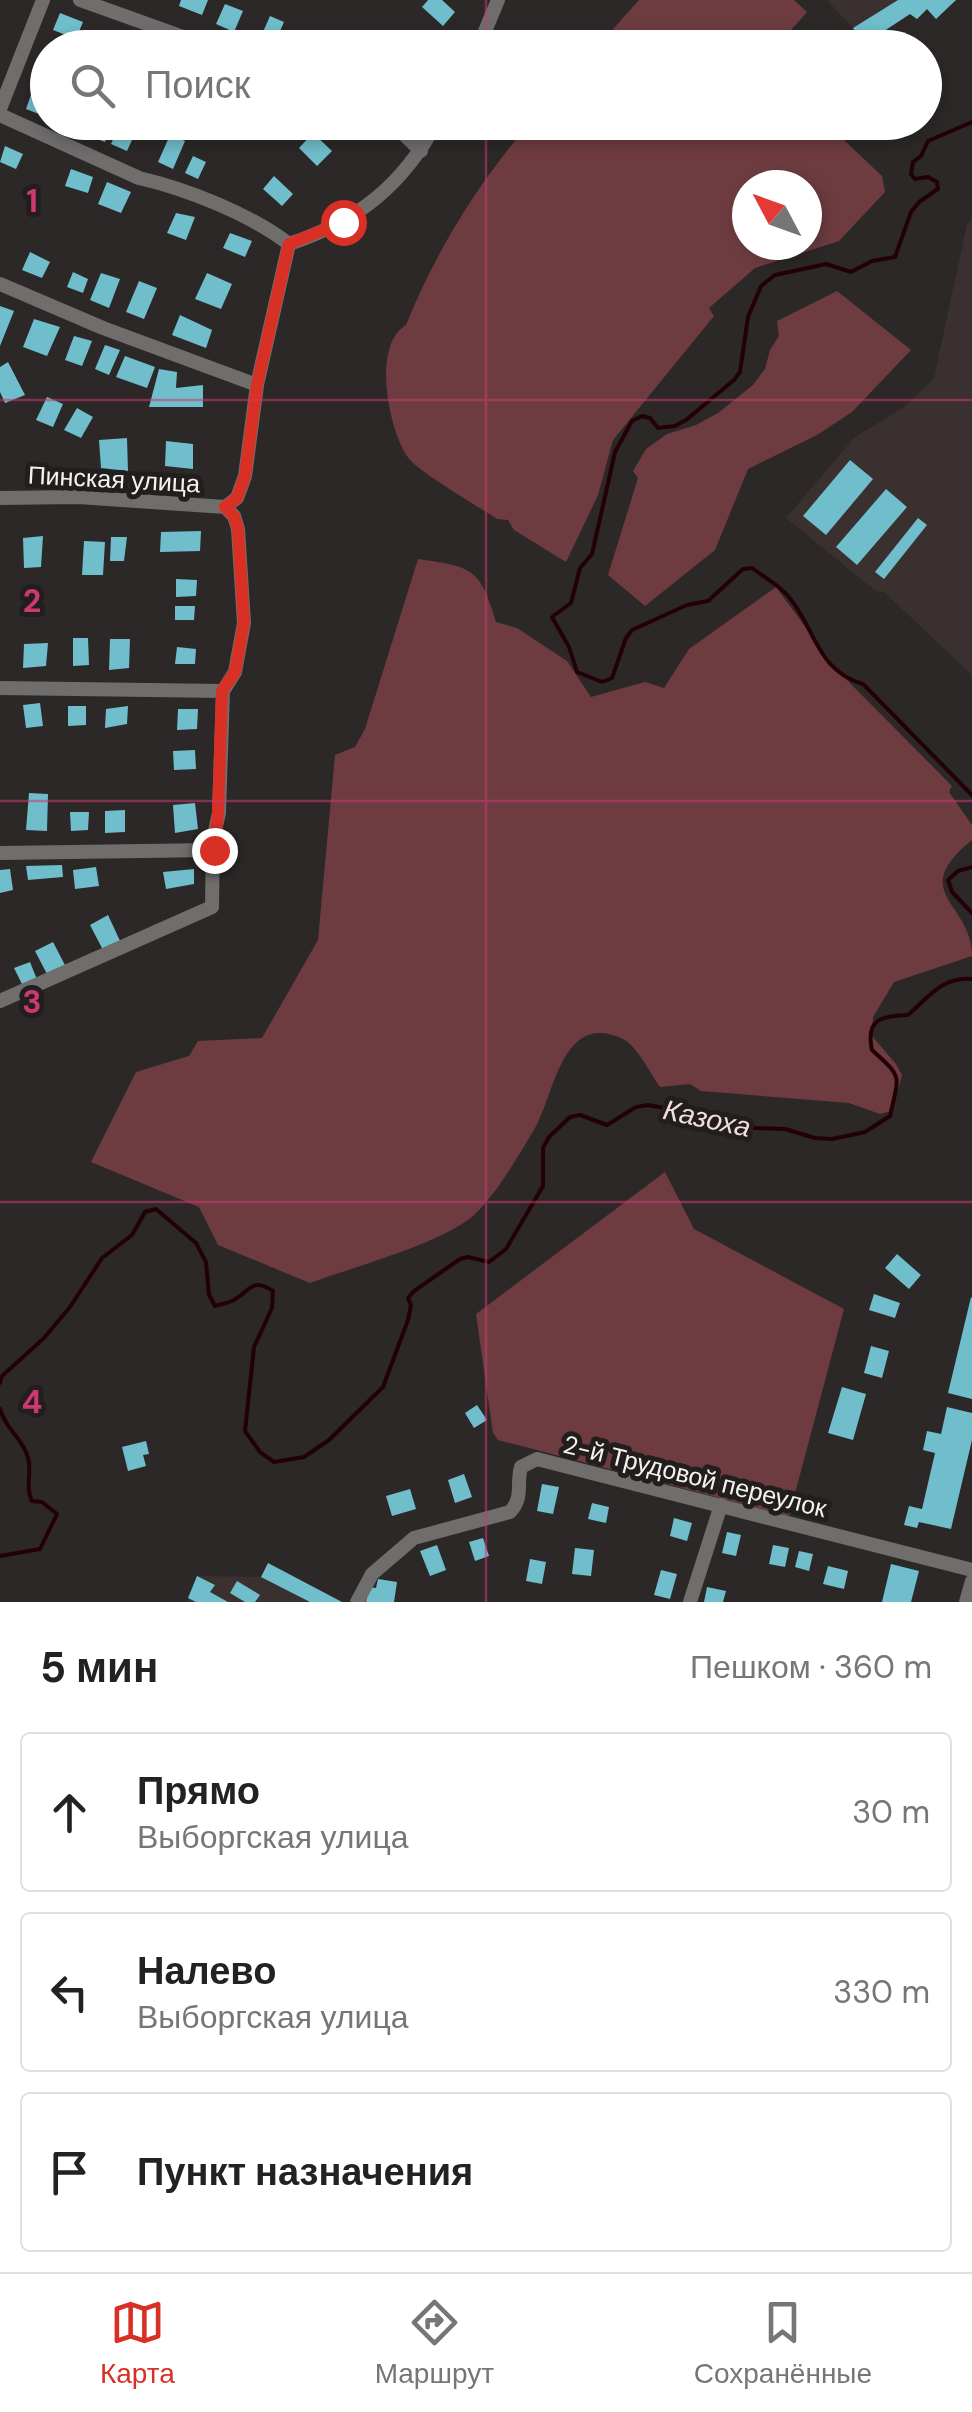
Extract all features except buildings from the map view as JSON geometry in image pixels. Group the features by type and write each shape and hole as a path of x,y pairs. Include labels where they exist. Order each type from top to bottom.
{"street":[{"path":"31,30 42,0"},
{"path":"80,0 164,30"},
{"path":"486,30 498,0"},
{"path":"30,32 0,112 30,126"},
{"path":"59,140 139,178 155,180 268,228 289,244"},
{"path":"410,140 421,151"},
{"path":"289,244 318,234 367,206 403,176 427,140"},
{"path":"0,1001 212,907 222,691 235,672 244,623 238,529 234,516 225,507 237,498 245,476 257,385 289,244"},
{"path":"0,284 103,328 257,385"},
{"name":"Пинская улица","path":"0,498 78,498 225,507"},
{"path":"0,688 222,691"},
{"path":"0,853 214,850"},
{"name":"2-й Трудовой переулок","path":"357,1602 372,1574 414,1538 510,1512 520,1493 519,1475 528,1461 537,1459 972,1570"},
{"path":"690,1602 721,1505"},
{"path":"966,1602 972,1581"}],"shaded area":[{"path":"639,0 794,0 807,12 791,30 612,30"},
{"path":"827,0 956,0 936,19 927,10 917,19 910,14 886,30 853,28"},
{"path":"516,140 844,140 882,176 885,192 839,241 822,246 822,170 732,170 732,260 780,260 755,268 709,308 714,316 613,440 598,495 566,562 514,530 508,520 497,519 434,479 407,456 394,426 387,387 389,350 406,325 460,219"},
{"path":"972,219 972,675 884,592 877,592 786,518 854,438 904,407 934,378 967,224"},
{"path":"837,291 911,350 852,412 817,435 748,469 715,550 645,606 608,575 638,478 633,471 646,449 667,434 718,413 753,385 765,369 779,336 777,321"},
{"path":"418,559 451,564 471,573 485,590 496,622 517,628 567,661 591,697 645,682 664,688 689,649 776,587 837,670 952,786 949,792 972,825 972,840 953,858 944,873 943,886 963,923 972,956 894,982 873,1017 872,1036 902,1075 892,1111 880,1114 849,1103 701,1091 690,1084 660,1087 628,1042 603,1033 586,1036 564,1060 535,1128 499,1186 473,1216 440,1236 310,1283 218,1245 199,1207 91,1162 136,1072 189,1056 198,1041 262,1038 318,940 335,755 355,747 365,729"},
{"path":"665,1172 694,1229 844,1309 789,1516 498,1440 493,1433 476,1314"},
{"path":"268,1563 342,1602 187,1602 197,1576 261,1577"}],"waterway":[{"name":"Казоха","path":"942,135 972,122"},
{"name":"Казоха","path":"930,140 913,162 911,174 915,179 928,177 937,182 938,189 911,212 895,257 872,261 851,272 826,264 775,275 761,286 748,317 740,372 734,380 675,426 658,428 650,418 642,416 632,421 615,452 592,554 580,568 571,603 552,617 569,647 577,672 602,682 612,678 632,630 687,605 708,601 743,569 752,568 789,597 826,659 848,678 863,684 972,795"},
{"name":"Казоха","path":"972,867 958,871 948,880 952,892 972,913"},
{"name":"Казоха","path":"0,1383 2,1376 44,1338 70,1307 102,1258 132,1235 145,1212 156,1209 196,1243 206,1262 209,1295 215,1306 234,1300 252,1286 273,1291 272,1308 254,1347 245,1431 260,1452 274,1462 304,1457 329,1440 383,1387 408,1320 408,1298 414,1291 460,1259 489,1262 506,1249 543,1186 543,1148 570,1117 580,1115 607,1125 636,1107 648,1105 703,1111 754,1128 785,1129 815,1138 832,1139 865,1132 890,1116 897,1083 894,1072 872,1050 874,1025 884,1018 908,1015 952,981 972,979"},
{"name":"Казоха","path":"0,1409 28,1458 32,1501 42,1502 57,1514 40,1549 0,1556"}],"route":[{"path":"214,850 222,691 235,672 244,623 238,529 232,512 225,507 237,498 245,476 257,385 289,244 343,222"}]}
